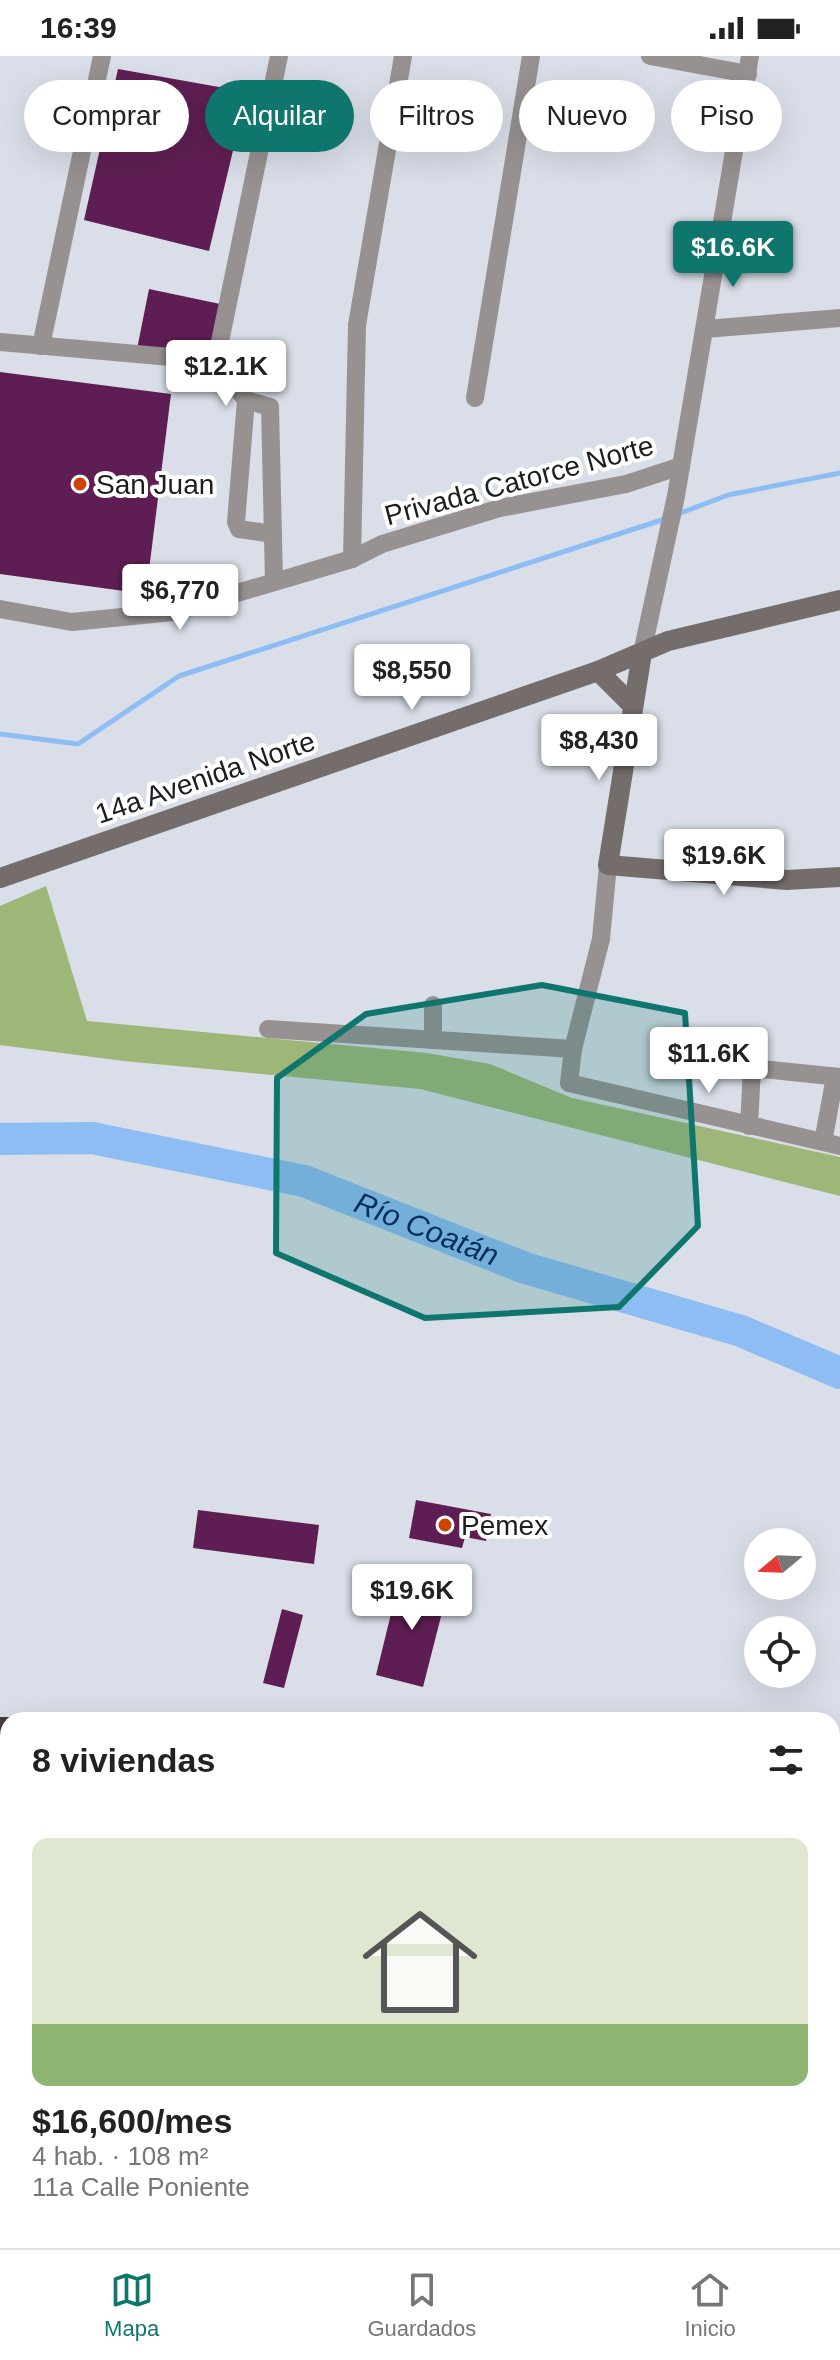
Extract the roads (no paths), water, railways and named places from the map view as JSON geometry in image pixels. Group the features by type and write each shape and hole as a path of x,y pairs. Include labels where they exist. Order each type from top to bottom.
{"main road":[{"name":"14a Avenida Norte","path":"0,878 598,671 668,641 840,600"},
{"path":"642,653 608,865 787,880 840,877"},
{"path":"598,671 633,706"}],"street":[{"path":"41,346 102,56"},
{"path":"216,361 279,56"},
{"path":"352,559 357,325 403,56"},
{"path":"475,398 531,56"},
{"path":"642,653 676,496 749,65 650,56"},
{"path":"705,329 840,318"},
{"path":"0,342 216,361 246,400 270,407 274,581"},
{"path":"246,400 236,522 239,529 246,532 273,534"},
{"name":"Privada Catorce Norte","path":"0,609 72,622 173,612 352,559 382,544 500,508 626,484 681,466"},
{"path":"608,865 601,939 573,1049 569,1083 749,1126 832,1144 838,1077 752,1068 749,1126"},
{"path":"433,1005 433,1040"},
{"path":"268,1029 573,1049"}],"waterway":[{"path":"678,514 728,495 840,473"},
{"path":"0,734 78,744 179,676 665,519"},
{"name":"Río Coatán","path":"0,1139 92,1138 304,1181 525,1268 741,1331 840,1373"}],"place":[{"name":"San Juan","path":"80,484"},
{"name":"Pemex","path":"445,1525"}]}
